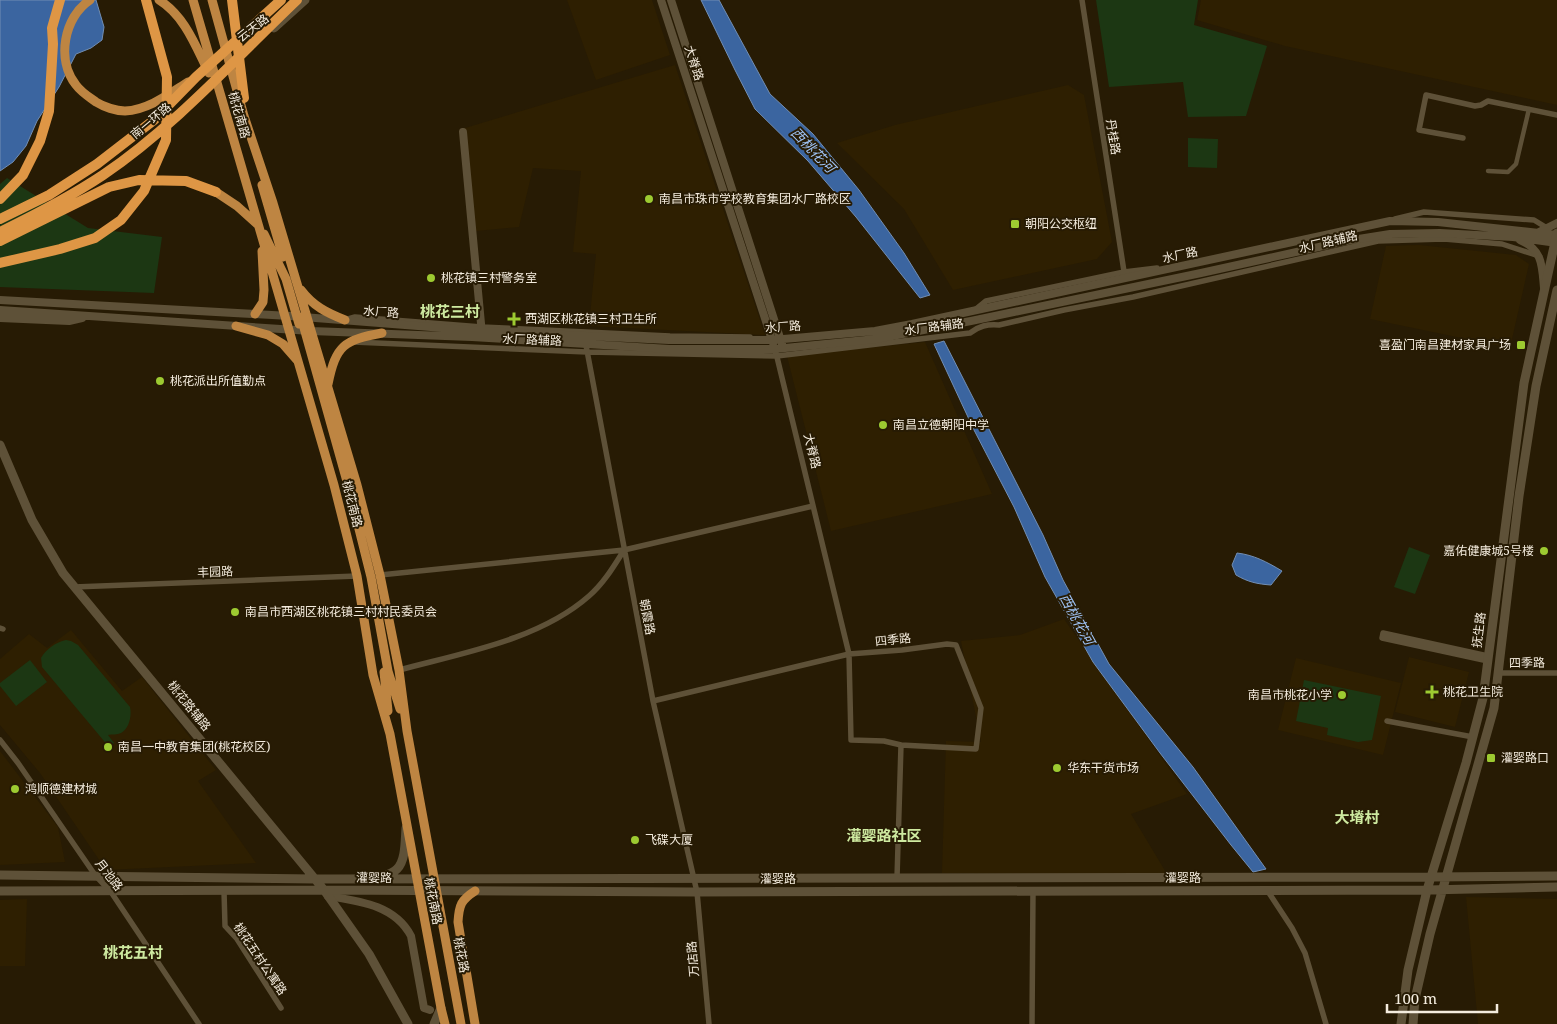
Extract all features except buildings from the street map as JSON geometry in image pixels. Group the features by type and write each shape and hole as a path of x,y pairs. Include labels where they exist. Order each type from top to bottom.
{"highway":[{"path":"0,263 60,250 95,238 121,220 144,191 166,140 167,77 146,0"},
{"path":"232,0 244,98"},
{"path":"252,26 273,0"},
{"name":"南一环路","path":"0,220 49,195 97,164 154,120 196,77 281,0"},
{"name":"南一环路","path":"0,232 56,204 103,175 166,127 297,0"},
{"path":"0,199 23,175 40,141 49,110 53,44 52,28 58,2"},
{"path":"0,241 109,187 138,180 186,181 216,192"}],"main road":[{"path":"90,0 78,10 70,25 64,45 66,66 75,85 87,96 104,106 124,111 145,106 159,100 196,77"},
{"path":"159,0 166,4 182,21 218,90"},
{"name":"桃花南路","path":"193,0 334,486 357,576 373,675 390,734 418,891 445,1024"},
{"name":"桃花南路","path":"212,0 228,63 273,203 357,485 380,575 399,670 407,731 436,891"},
{"name":"云天路","path":"210,60 286,0"},
{"name":"云天路","path":"214,74 286,19 305,0"},
{"path":"244,98 266,205 290,279 343,466 371,577 386,672 390,734"},
{"path":"216,192 237,206 255,222 267,238 286,279 368,578 386,672 407,731"},
{"path":"255,314 263,302 264,290 261,236"},
{"name":"抚生路","path":"1400,1024 1408,970 1430,878 1483,698 1524,383 1556,238"},
{"path":"298,287 309,301 325,312 345,320"},
{"name":"抚生路","path":"1412,1024 1415,999 1430,934 1494,708 1519,496 1536,386 1557,290"},
{"path":"236,326 268,335 282,344 298,362"},
{"path":"328,387 335,360 339,352 349,342 382,333"},
{"name":"桃花路辅路","path":"0,444 32,520 63,573 326,893 369,954 408,1024"},
{"path":"379,879 396,870 399,866 405,846 406,821"},
{"name":"灌婴路","path":"0,875 314,879 1430,878 1557,876"},
{"name":"灌婴路","path":"0,891 326,893 418,891 697,892 1557,888"},
{"name":"桃花路","path":"436,891 461,1024"},
{"path":"475,891 463,899 458,922 475,1024"},
{"path":"434,1024 441,1008"}],"street":[{"name":"大脊路","path":"661,0 776,340"},
{"name":"大脊路","path":"670,0 776,340 813,506 849,654 852,740 884,741 901,745"},
{"name":"丹桂路","path":"1082,0 1125,275"},
{"path":"1463,138 1419,130 1426,94 1475,106 1488,101 1557,115"},
{"path":"1488,170 1508,172 1516,164 1529,109"},
{"path":"463,132 482,332"},
{"name":"水厂路辅路","path":"1230,255 1424,212 1534,220 1547,228"},
{"name":"水厂路","path":"586,344 669,340 776,340 875,331 973,311 1125,275 1187,265 1390,221 1438,222 1537,233 1556,238"},
{"path":"1537,233 1557,223"},
{"name":"水厂路","path":"0,300 307,317 482,332 586,344 670,349 778,351 905,334 1346,241 1390,234 1440,233 1513,238 1556,238"},
{"name":"水厂路辅路","path":"778,351 962,335 989,324 999,325 1133,297 1378,241 1444,238 1502,244 1539,256"},
{"path":"1513,238 1528,244 1539,256 1542,266 1544,290"},
{"path":"1551,317 1557,307"},
{"name":"水厂路","path":"0,310 311,331 382,333 482,332"},
{"path":"0,318 69,321 89,316"},
{"name":"水厂路辅路","path":"482,332 743,336 776,340"},
{"name":"水厂路辅路","path":"349,342 586,344"},
{"name":"朝霞路","path":"586,344 653,701 697,892"},
{"path":"380,575 624,550 813,506"},
{"path":"399,670 470,652 516,637 554,621 574,609 591,594 607,577 624,550"},
{"name":"丰园路","path":"74,587 357,576"},
{"path":"1383,633 1488,658 1382,638 1383,633"},
{"name":"四季路","path":"653,701 849,654 947,644 956,645 981,708 976,749 901,745"},
{"name":"四季路","path":"1498,674 1557,673"},
{"path":"1387,721 1473,737"},
{"name":"月池路","path":"0,740 95,875 111,892 199,1024"},
{"path":"897,878 901,745"},
{"path":"1267,890 1292,928 1305,953 1326,1024"},
{"name":"桃花五村公寓路","path":"224,891 225,926 237,939 281,1008"},
{"path":"1032,1024 1033,891"},
{"name":"万店路","path":"697,892 708,1024"},
{"path":"326,893 367,903 386,911 406,926 411,936 424,1008 430,1010"}],"shaded area":[{"path":"567,0 652,0 670,55 596,80"},
{"path":"1201,0 1557,0 1557,105 1285,46 1197,20"},
{"name":"南昌市珠市学校教育集团水厂路校区","path":"675,65 765,335 589,326 596,254 573,252 581,171 533,168 519,227 476,231 465,128"},
{"path":"1068,85 1084,95 1112,242 1097,259 953,290 904,209 837,143 895,125"},
{"path":"1419,245 1516,255 1529,264 1510,348 1370,319 1386,246"},
{"name":"南昌立德朝阳中学","path":"925,342 992,494 831,531 787,356"},
{"name":"华东干货市场","path":"1064,619 1187,794 1131,814 1167,874 942,873 946,741 981,742 961,641 1020,635"},
{"name":"南昌一中教育集团(桃花校区)","path":"71,630 122,691 142,677 216,770 198,781 256,863 106,870 40,773 0,725 0,659 29,634 47,648"},
{"name":"桃花卫生院","path":"1409,657 1469,672 1455,727 1395,712"},
{"name":"南昌市桃花小学","path":"1296,658 1401,683 1383,755 1278,730"},
{"name":"鸿顺德建材城","path":"0,751 58,827 65,862 0,865"},
{"path":"1466,897 1557,899 1557,1024 1478,1024"},
{"path":"27,899 25,966 0,966 0,900"}],"green space":[{"path":"1096,0 1198,0 1194,25 1267,46 1246,116 1188,117 1183,82 1109,87"},
{"path":"1188,138 1218,139 1217,168 1188,167"},
{"path":"7,178 88,228 162,237 154,293 0,287 0,184"},
{"path":"1409,547 1430,555 1415,594 1394,587"},
{"path":"66,640 78,645 130,707 128,725 121,733 108,735 114,743 109,747 42,667 41,658 48,649"},
{"path":"30,660 47,682 16,706 0,686 0,683"},
{"path":"1304,680 1381,696 1372,740 1358,742 1327,735 1328,728 1296,721"}],"water":[{"path":"0,0 96,0 104,27 102,40 91,48 76,54 59,87 37,121 26,146 13,162 0,171"},
{"name":"西桃花河","path":"701,0 719,0 770,94 813,134 859,190 904,253 930,295 920,298 856,217 808,161 755,109"},
{"name":"西桃花河","path":"944,341 1043,535 1063,580 1109,664 1193,767 1266,869 1253,872 1160,753 1093,662 1045,577 1014,507 974,430 934,344"},
{"path":"1237,553 1260,559 1282,571 1271,585 1245,579 1236,575 1232,565"}],"place":[{"name":"南昌市珠市学校教育集团水厂路校区","path":"649,199"},
{"name":"朝阳公交枢纽","path":"1015,224"},
{"name":"桃花镇三村警务室","path":"431,278"},
{"name":"西湖区桃花镇三村卫生所","path":"514,319"},
{"name":"喜盈门南昌建材家具广场","path":"1521,345"},
{"name":"桃花派出所值勤点","path":"160,381"},
{"name":"南昌立德朝阳中学","path":"883,425"},
{"name":"嘉佑健康城5号楼","path":"1544,551"},
{"name":"南昌市西湖区桃花镇三村村民委员会","path":"235,612"},
{"name":"桃花卫生院","path":"1432,692"},
{"name":"南昌市桃花小学","path":"1342,695"},
{"name":"南昌一中教育集团(桃花校区)","path":"108,747"},
{"name":"灌婴路口","path":"1491,758"},
{"name":"华东干货市场","path":"1057,768"},
{"name":"鸿顺德建材城","path":"15,789"},
{"name":"飞碟大厦","path":"635,840"}],"district":[{"name":"桃花三村","path":"450,312"},
{"name":"大塉村","path":"1357,818"},
{"name":"灌婴路社区","path":"884,836"},
{"name":"桃花五村","path":"133,953"}]}
